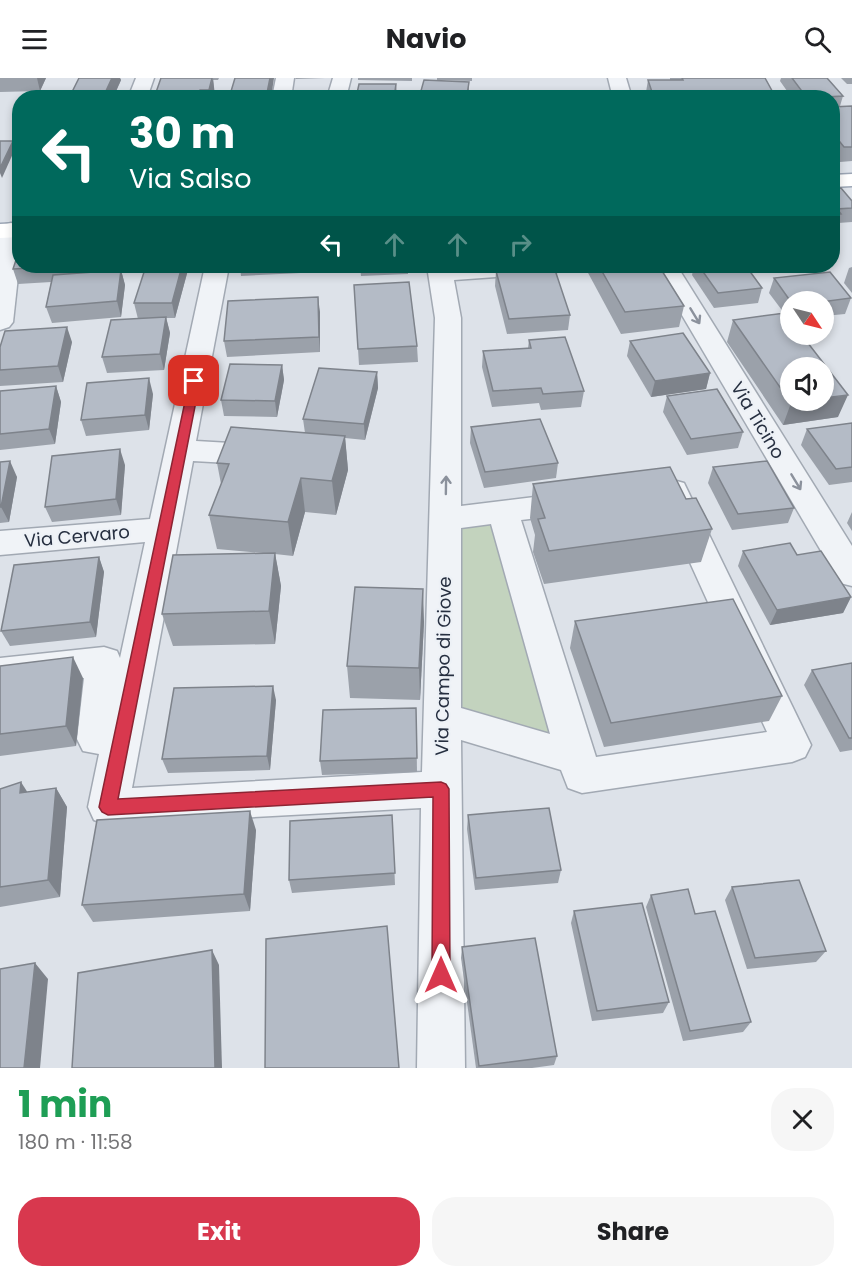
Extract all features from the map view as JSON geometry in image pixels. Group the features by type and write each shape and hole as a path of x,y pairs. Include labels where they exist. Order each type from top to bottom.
{"street":[{"path":"0,322 10,230"},
{"path":"216,273 108,807 441,789"},
{"name":"Via Campo di Giove","path":"440,273 448,318 441,789 441,1068"},
{"name":"Via Ticino","path":"669,273 852,574"},
{"path":"180,450 295,457"},
{"path":"445,519 503,511 673,491 792,745 582,776 503,511"},
{"name":"Via Cervaro","path":"0,543 154,530"},
{"path":"0,673 104,661 96,739"},
{"path":"442,719 577,758"}],"green space":[{"path":"496,518 558,741 455,710 459,522"}],"building":[{"path":"79,78 112,78 106,90 73,90"},
{"path":"161,78 212,78 209,90 157,90"},
{"path":"235,78 270,78 268,90 231,90"},
{"path":"682,78 765,78 772,90 651,90 648,80 683,80"},
{"path":"792,78 827,78 838,90 801,90"},
{"path":"424,80 469,82 468,90 421,90"},
{"path":"359,84 396,84 395,90 358,90"},
{"path":"852,106 852,147 844,147 840,142 840,107"},
{"path":"0,141 12,141 12,143 0,168"},
{"path":"840,188 852,201 852,208 840,209"},
{"path":"121,273 117,301 46,307 53,275"},
{"path":"144,273 180,273 172,303 134,303"},
{"path":"497,273 556,273 570,315 509,319"},
{"path":"603,273 663,273 684,306 625,312"},
{"path":"704,273 751,273 762,288 718,293"},
{"path":"831,273 851,298 834,300 834,291 783,291 774,278"},
{"path":"409,282 417,346 358,349 354,285"},
{"path":"318,297 319,337 224,341 228,301"},
{"path":"780,314 780,345 809,345 819,357 780,357 780,387 733,320"},
{"path":"166,317 160,354 102,357 111,320"},
{"path":"67,327 58,366 0,370 0,347 5,331"},
{"path":"683,333 710,373 655,381 630,341"},
{"path":"565,337 584,391 543,394 541,388 493,391 483,351 531,348 529,340"},
{"path":"230,364 282,365 275,401 221,400"},
{"path":"319,368 377,372 364,424 303,419"},
{"path":"834,377 848,395 834,397"},
{"path":"149,378 145,415 81,420 87,383"},
{"path":"56,386 49,429 0,434 0,391"},
{"path":"717,389 743,432 691,439 667,396"},
{"path":"540,419 558,463 485,472 471,427"},
{"path":"852,423 852,467 836,469 807,429"},
{"path":"231,427 345,436 332,481 301,478 288,522 209,515 229,464 217,463"},
{"path":"120,449 116,499 45,507 52,456"},
{"path":"10,461 1,507 0,507 0,462"},
{"path":"767,461 794,508 738,514 713,467"},
{"path":"670,467 686,499 696,498 712,529 549,551 538,519 545,518 533,484"},
{"path":"790,543 797,555 821,551 851,597 777,610 743,551"},
{"path":"275,553 269,611 162,614 173,555"},
{"path":"99,557 90,622 1,631 14,565"},
{"path":"355,587 423,589 419,668 347,666"},
{"path":"733,599 782,696 611,723 575,621"},
{"path":"73,657 66,726 0,734 0,666"},
{"path":"852,663 852,738 849,738 812,670"},
{"path":"273,686 267,756 162,759 174,688"},
{"path":"416,708 417,758 320,761 323,710"},
{"path":"21,782 20,793 56,788 48,880 0,887 0,789"},
{"path":"549,808 561,870 476,878 468,815"},
{"path":"250,811 244,894 82,905 97,820"},
{"path":"392,815 395,873 289,880 290,821"},
{"path":"799,880 826,951 755,958 732,887"},
{"path":"688,889 695,914 715,911 751,1022 690,1031 651,895"},
{"path":"642,903 669,1002 597,1011 574,911"},
{"path":"387,926 399,1068 265,1068 266,939"},
{"path":"535,938 557,1056 479,1066 462,947"},
{"path":"212,950 215,1068 72,1068 78,973"},
{"path":"35,963 24,1068 0,1068 0,969"}],"route":[{"path":"194,381 108,807 441,789 441,975"}]}
